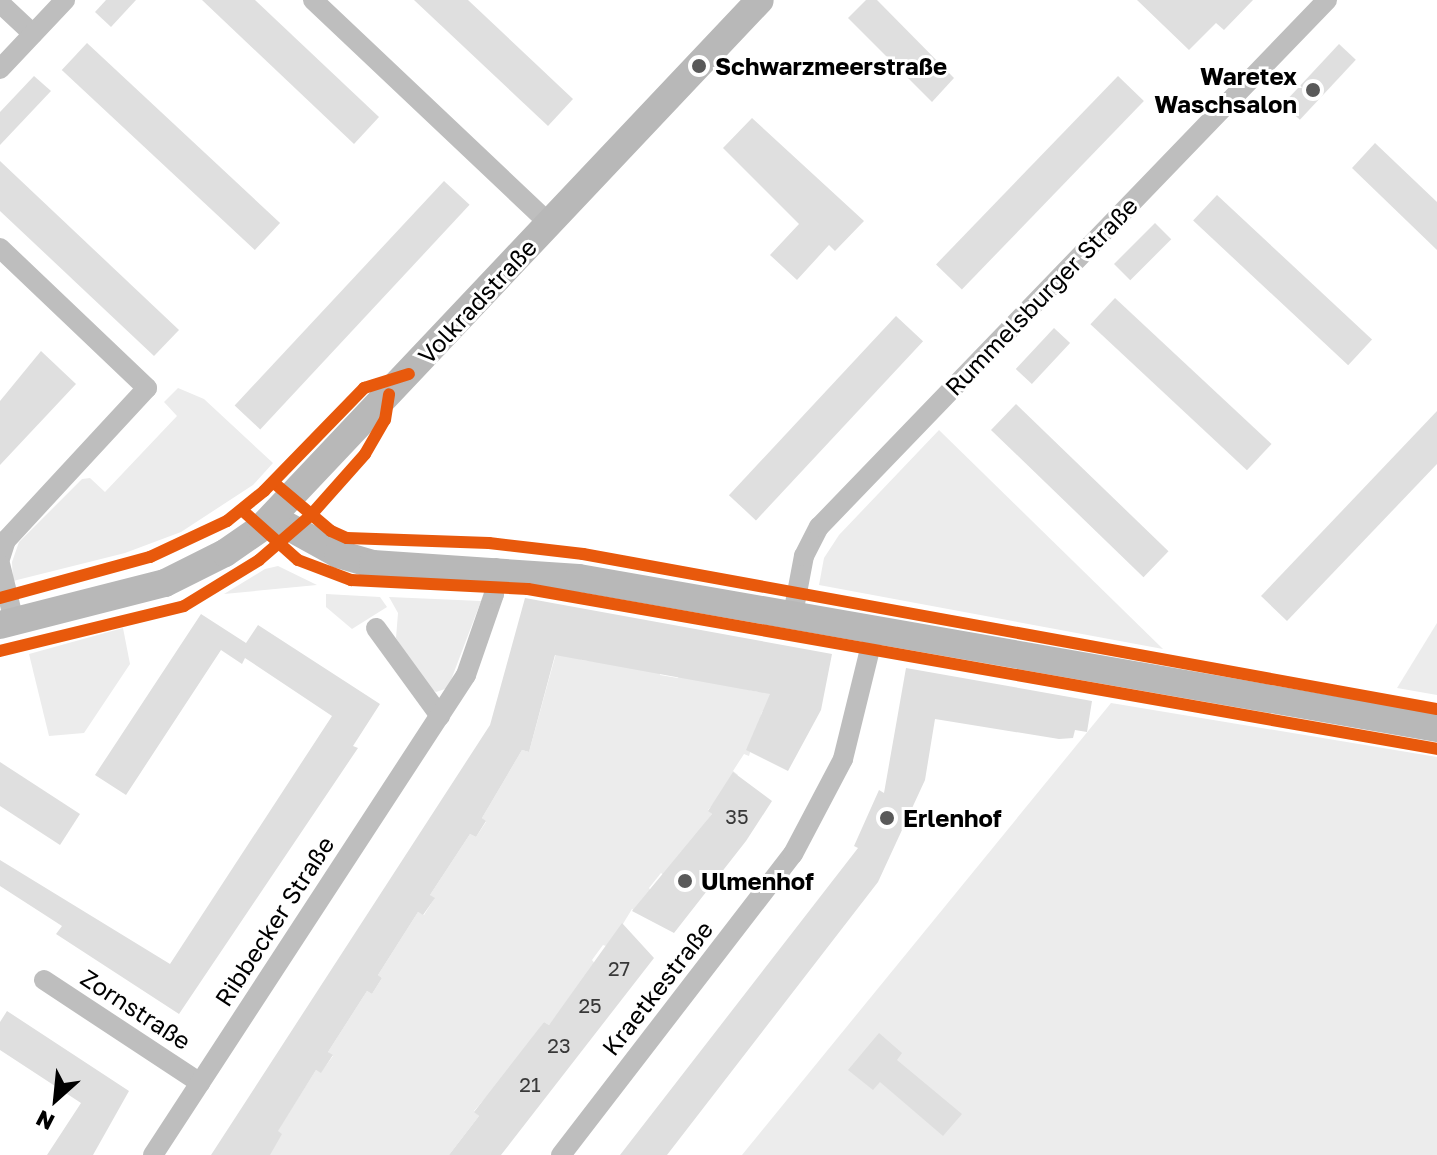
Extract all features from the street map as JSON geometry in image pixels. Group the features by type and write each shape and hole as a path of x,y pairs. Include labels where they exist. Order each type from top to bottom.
{"street":[{"path":"0,69 65,0"},
{"name":"Volkradstraße","path":"313,0 550,224"},
{"name":"Volkradstraße","path":"273,518 760,0"},
{"name":"Rummelsburger Straße","path":"793,614 804,556 819,527 1327,0"},
{"path":"0,3 33,34"},
{"path":"0,248 147,388 6,540 0,558"},
{"path":"0,564 7,623 165,583 225,553 273,518 338,554 373,564 496,568 793,614 1437,728"},
{"name":"Ribbecker Straße","path":"153,1155 466,675 494,594 496,568"},
{"path":"376,628 440,716"},
{"name":"Kraetkestraße","path":"561,1155 793,854 843,759 875,629"},
{"name":"Zornstraße","path":"44,980 200,1083"}],"shaded area":[{"path":"178,388 204,399 273,463 253,485 181,532 125,553 13,581 12,562 19,542 82,479 90,478 105,492 177,416 164,402"},
{"path":"939,430 1163,649 819,585 824,558 839,535"},
{"path":"278,566 317,585 224,594 265,569"},
{"path":"326,594 380,597 387,607 352,629 326,607"},
{"path":"389,597 481,601 448,688 436,692 426,685 396,638 398,613"},
{"path":"1437,623 1437,695 1397,688"},
{"path":"123,628 130,664 84,733 49,736 29,654"},
{"path":"558,646 582,660 660,669 660,675 678,678 679,674 758,692 783,686 762,712 749,756 744,754 733,771 738,775 708,810 712,814 665,876 661,873 649,888 652,892 637,912 632,909 609,947 603,945 592,960 596,965 549,1025 544,1022 492,1099 487,1096 474,1111 479,1116 449,1155 262,1155 316,1070 321,1072 333,1056 328,1052 367,991 372,994 382,978 378,975 418,912 424,915 434,899 430,895 470,834 476,837 486,822 482,818 522,750 529,752"},
{"path":"1111,703 1437,757 1437,1155 742,1155"}],"building":[{"path":"106,0 136,0 111,27 95,12"},
{"path":"202,0 255,0 379,117 354,144"},
{"path":"414,0 468,0 573,99 548,126"},
{"path":"866,0 877,0 954,78 932,102 848,18"},
{"path":"1137,0 1253,0 1224,30 1216,23 1189,50"},
{"path":"87,43 280,223 255,250 62,70"},
{"name":"Waretex Waschsalon","path":"1339,44 1356,60 1300,120 1283,104"},
{"path":"34,76 51,91 0,145 0,112"},
{"path":"1118,76 1144,101 962,289 936,264"},
{"path":"752,118 864,221 835,251 829,245 797,280 770,255 799,224 723,148"},
{"path":"1375,143 1437,202 1437,250 1352,168"},
{"path":"0,161 179,330 154,356 0,211"},
{"path":"444,181 470,205 260,429 235,406"},
{"path":"1217,195 1372,340 1348,365 1193,221"},
{"path":"1155,223 1171,239 1130,280 1114,264"},
{"path":"1115,298 1272,444 1247,470 1090,324"},
{"path":"896,316 923,341 756,520 729,495"},
{"path":"1054,328 1070,343 1032,384 1016,369"},
{"path":"41,351 76,384 0,465 0,401"},
{"path":"1016,404 1169,551 1143,577 991,430"},
{"path":"1437,411 1437,464 1287,621 1261,596"},
{"name":"Ulmenhof","path":"525,598 832,654 821,710 788,771 746,750 770,694 555,655 529,752 522,750 482,818 486,821 476,837 470,834 430,895 435,898 423,915 418,912 378,975 382,978 372,994 367,991 328,1052 333,1055 321,1073 316,1070 278,1131 282,1134 270,1155 211,1155 490,725"},
{"path":"201,614 246,643 258,625 380,704 353,746 358,748 179,1014 56,934 62,926 0,886 0,860 170,964 332,716 245,658 242,664 221,650 126,795 95,775"},
{"path":"906,668 1092,701 1087,732 1075,730 1073,738 1059,739 935,719 925,780 878,882 667,1155 620,1155 858,848 854,846 879,790 884,793"},
{"path":"0,762 80,814 60,845 0,806"},
{"path":"733,772 772,801 746,841 674,933 632,911 712,814 708,811"},
{"path":"622,923 654,958 501,1155 449,1155 479,1116 474,1112 544,1022 549,1025"},
{"path":"7,1011 129,1091 93,1155 47,1155 81,1103 0,1050 0,1022"},
{"path":"879,1033 902,1053 897,1060 962,1114 943,1136 880,1082 873,1090 848,1070"}],"cycle path":[{"path":"0,598 150,557 227,521 264,491 364,388 409,374"},
{"path":"0,651 184,606 259,560 310,516 365,454 385,420 389,394"},
{"path":"273,482 331,531 347,538 489,543 583,554 1437,709"},
{"path":"242,510 298,560 351,580 528,589 1437,749"}],"place":[{"name":"Schwarzmeerstraße","path":"699,66"},
{"name":"Waretex Waschsalon","path":"1313,90"},
{"name":"Erlenhof","path":"887,818"},
{"name":"Ulmenhof","path":"685,881"}]}
